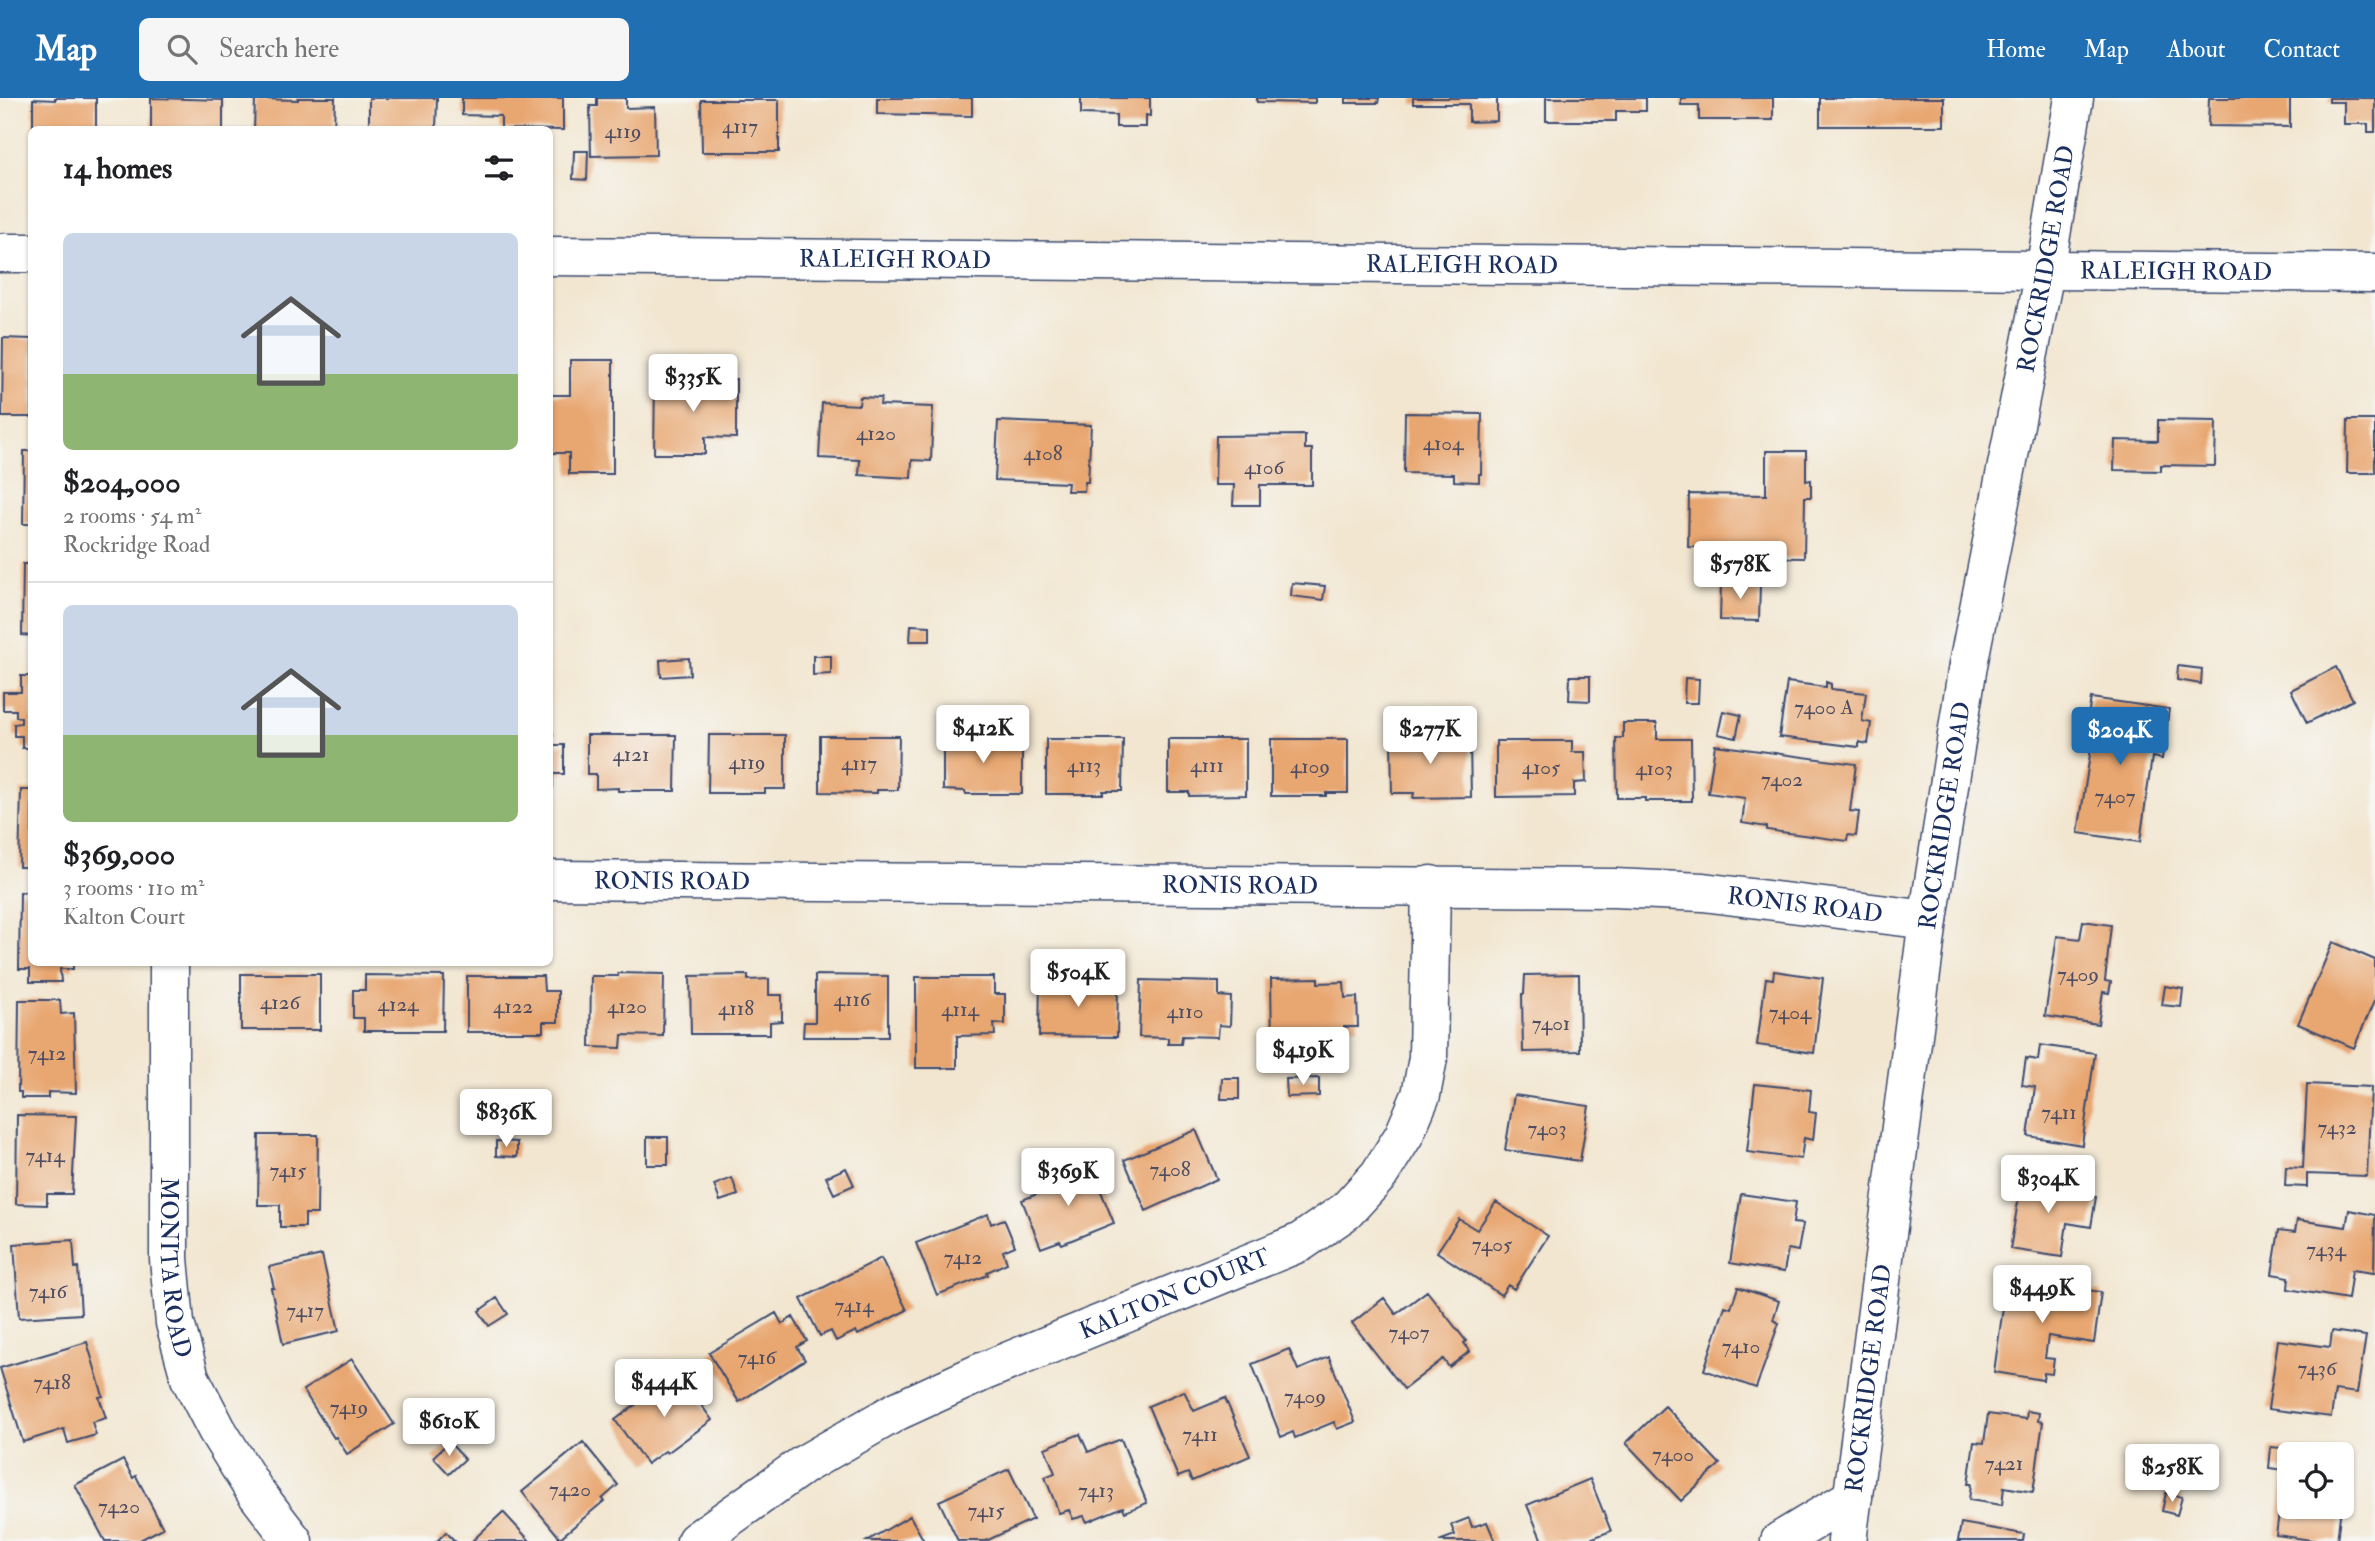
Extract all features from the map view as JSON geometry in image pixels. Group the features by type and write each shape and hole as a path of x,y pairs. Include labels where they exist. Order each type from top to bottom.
{"street":[{"name":"ROCKRIDGE ROAD","path":"1847,1541 1928,920 1968,665 2045,271 2074,98"},
{"path":"0,253 28,253"},
{"name":"RALEIGH ROAD","path":"553,256 2375,273"},
{"name":"RONIS ROAD","path":"553,880 1614,888 1703,892 1928,920"},
{"name":"KALTON COURT","path":"696,1541 803,1465 898,1411 982,1372 1301,1242 1346,1211 1379,1175 1404,1135 1422,1094 1428,1058 1431,885"},
{"name":"MONITA ROAD","path":"169,966 169,1259 175,1323 190,1378 217,1430 254,1490 293,1541"},
{"path":"1780,1541 1853,1497"}],"building":[{"path":"96,98 96,126 33,126 33,99"},
{"path":"151,98 223,100 223,126 151,126"},
{"path":"335,98 334,126 254,126 255,99"},
{"path":"369,98 437,98 436,126 369,126"},
{"path":"462,98 563,98 563,130 553,130 553,126 501,126 501,116 462,115"},
{"path":"597,98 626,98 626,108 655,107 656,155 591,156 590,106 597,106"},
{"path":"877,98 972,98 972,116 877,114"},
{"path":"1081,98 1150,98 1150,116 1146,115 1146,127 1116,127 1116,115 1081,114"},
{"path":"1257,98 1315,98 1315,103 1257,102"},
{"path":"1346,98 1379,98 1378,103 1346,103"},
{"path":"1413,98 1497,98 1497,121 1469,122 1469,104 1413,104"},
{"path":"1546,98 1646,98 1646,111 1616,111 1616,121 1546,121"},
{"path":"1681,98 1773,98 1773,120 1699,120 1699,105 1681,105"},
{"path":"1820,98 1944,98 1944,126 1820,126"},
{"path":"2209,98 2290,98 2290,127 2208,126"},
{"path":"2329,98 2375,98 2375,132 2368,132 2368,124 2344,124 2344,102 2329,102"},
{"path":"701,100 779,100 779,152 702,152"},
{"path":"574,151 588,151 587,180 573,179"},
{"path":"3,338 28,339 28,417 2,417"},
{"path":"570,360 613,360 613,474 569,474 569,453 553,453 553,395 570,395"},
{"path":"655,379 736,379 736,438 705,437 705,454 654,454"},
{"path":"860,397 881,398 880,405 933,407 931,461 912,460 911,478 859,475 860,460 819,458 822,403 859,405"},
{"path":"1405,413 1482,414 1479,482 1454,481 1454,474 1404,473"},
{"path":"2158,420 2216,421 2215,466 2161,465 2161,471 2114,470 2115,440 2158,441"},
{"path":"2348,420 2375,420 2375,473 2347,473"},
{"path":"998,421 1091,425 1088,482 1085,482 1084,491 1067,491 1068,483 995,480"},
{"path":"1305,435 1305,449 1312,449 1312,485 1260,485 1260,505 1233,505 1234,485 1215,485 1216,436"},
{"path":"24,451 28,451 28,524 23,524"},
{"path":"1766,451 1806,451 1806,481 1811,480 1811,497 1805,497 1804,558 1720,557 1720,548 1688,547 1689,494 1766,495"},
{"path":"23,564 28,564 28,636 22,635"},
{"path":"1721,582 1760,583 1759,621 1720,620"},
{"path":"1292,583 1325,586 1323,600 1291,596"},
{"path":"911,625 930,626 930,641 910,641"},
{"path":"813,656 831,656 831,674 813,675"},
{"path":"689,658 690,675 661,677 660,660"},
{"path":"2178,666 2202,669 2201,684 2177,680"},
{"path":"2336,667 2353,700 2307,723 2291,690"},
{"path":"21,676 28,676 28,748 22,748 22,736 14,736 14,724 21,723 21,717 16,717 16,710 3,710 3,692 21,692"},
{"path":"1570,676 1590,676 1590,701 1569,700"},
{"path":"1685,678 1699,679 1698,703 1684,703"},
{"path":"1787,682 1826,687 1826,682 1831,684 1831,689 1866,693 1862,721 1871,723 1868,744 1859,742 1859,747 1779,737"},
{"path":"2091,698 2169,709 2162,759 2152,757 2140,842 2078,833 2091,748 2083,747"},
{"path":"1723,711 1741,715 1736,738 1718,734"},
{"path":"1421,723 1422,742 1470,741 1471,797 1413,798 1414,793 1392,793 1391,741 1399,741 1398,724"},
{"path":"1623,723 1657,723 1657,739 1691,739 1692,801 1617,798 1616,738 1623,738"},
{"path":"587,735 676,735 675,791 596,789 596,774 587,774"},
{"path":"709,735 785,735 785,789 765,789 765,793 708,793"},
{"path":"820,736 899,736 898,790 877,790 877,793 820,792"},
{"path":"943,737 1022,737 1022,794 966,794 965,791 943,790"},
{"path":"1046,739 1123,739 1122,791 1103,791 1103,794 1046,794"},
{"path":"1168,739 1246,739 1246,795 1189,796 1189,792 1168,792"},
{"path":"1271,739 1348,739 1348,793 1326,793 1326,796 1271,796"},
{"path":"1496,741 1572,741 1572,752 1585,752 1586,782 1574,783 1574,796 1496,797"},
{"path":"553,745 564,745 564,774 553,774"},
{"path":"1715,745 1856,764 1850,811 1859,812 1856,836 1848,835 1847,841 1767,830 1767,827 1742,823 1745,798 1708,793"},
{"path":"21,790 28,790 28,867 19,867"},
{"path":"20,892 28,892 28,966 73,966 73,969 60,969 61,982 30,982 30,969 19,969"},
{"path":"2083,921 2111,925 2105,981 2111,982 2109,993 2103,992 2098,1024 2045,1016 2057,936 2080,939"},
{"path":"2333,942 2375,960 2375,999 2354,1048 2298,1024"},
{"path":"1774,971 1823,978 1814,1053 1757,1045 1766,978 1773,979"},
{"path":"618,973 664,974 663,1036 622,1035 621,1048 590,1047 591,976 618,976"},
{"path":"241,974 320,974 320,1030 241,1030"},
{"path":"1579,974 1580,1051 1523,1052 1522,994 1525,975"},
{"path":"365,975 444,976 443,1031 364,1031 364,1018 353,1018 353,990 365,990"},
{"path":"748,975 748,980 769,979 769,995 782,995 782,1021 770,1022 770,1034 691,1034 690,976"},
{"path":"815,975 888,976 888,1037 803,1037 804,1022 815,1022"},
{"path":"467,976 543,976 544,991 558,991 558,1022 543,1022 543,1032 467,1032"},
{"path":"916,977 994,977 994,994 1005,994 1005,1024 994,1023 995,1035 957,1036 957,1068 916,1068"},
{"path":"1318,978 1318,983 1344,982 1345,998 1357,997 1358,1027 1344,1027 1344,1041 1272,1042 1271,979"},
{"path":"1040,980 1118,982 1117,1037 1039,1036"},
{"path":"1141,980 1219,982 1219,996 1231,997 1230,1026 1219,1025 1218,1037 1182,1036 1181,1044 1168,1044 1168,1038 1139,1037"},
{"path":"2165,986 2183,989 2181,1007 2162,1005"},
{"path":"19,1000 60,1000 61,1014 74,1013 76,1093 48,1092 48,1098 21,1098 21,1092 18,1092"},
{"path":"2040,1045 2095,1053 2082,1145 2028,1136 2035,1087 2022,1085 2026,1058 2038,1060"},
{"path":"1222,1078 1239,1078 1239,1099 1221,1099"},
{"path":"1319,1078 1319,1096 1287,1097 1286,1079"},
{"path":"1755,1084 1811,1090 1809,1112 1816,1113 1813,1140 1804,1138 1801,1159 1747,1152"},
{"path":"2307,1084 2371,1087 2367,1176 2307,1174 2307,1187 2285,1186 2286,1167 2303,1168"},
{"path":"1514,1095 1589,1106 1580,1161 1505,1150"},
{"path":"17,1115 76,1116 72,1194 47,1194 47,1205 16,1204"},
{"path":"1196,1130 1217,1179 1146,1211 1124,1160"},
{"path":"259,1135 318,1135 317,1214 305,1214 305,1227 280,1227 280,1205 258,1205"},
{"path":"647,1137 668,1137 668,1165 647,1165"},
{"path":"496,1141 517,1142 517,1157 496,1156"},
{"path":"1067,1161 1075,1180 1093,1172 1114,1223 1062,1244 1060,1241 1041,1248 1022,1200 1057,1186 1049,1169"},
{"path":"846,1168 854,1185 834,1194 826,1177"},
{"path":"2023,1173 2057,1178 2056,1187 2096,1197 2091,1227 2067,1223 2062,1257 2010,1249"},
{"path":"732,1178 738,1195 720,1201 714,1185"},
{"path":"1741,1194 1796,1202 1793,1223 1803,1224 1798,1251 1788,1249 1784,1272 1730,1263"},
{"path":"1496,1202 1548,1236 1514,1289 1508,1285 1501,1295 1437,1252 1459,1219 1477,1230"},
{"path":"2349,1210 2375,1215 2374,1273 2352,1270 2348,1299 2288,1289 2289,1277 2272,1274 2279,1230 2295,1232 2297,1220 2346,1227"},
{"path":"988,1214 991,1224 1004,1219 1015,1246 1003,1251 1007,1263 987,1272 988,1275 937,1295 916,1243"},
{"path":"73,1240 81,1314 19,1318 14,1244"},
{"path":"322,1255 339,1331 283,1344 269,1267"},
{"path":"881,1258 907,1310 858,1335 856,1331 836,1341 831,1331 820,1336 801,1299"},
{"path":"2007,1279 2101,1292 2094,1343 2048,1336 2045,1358 2054,1359 2052,1374 2044,1373 2043,1380 1994,1372"},
{"path":"1738,1287 1779,1301 1773,1320 1779,1323 1756,1388 1704,1370 1725,1306 1731,1308"},
{"path":"1427,1291 1466,1341 1464,1343 1470,1351 1449,1367 1443,1359 1404,1389 1352,1323 1384,1298 1396,1314"},
{"path":"497,1298 508,1314 489,1326 479,1311"},
{"path":"776,1313 782,1324 793,1317 807,1341 797,1347 805,1360 739,1402 709,1353"},
{"path":"2332,1331 2366,1336 2357,1393 2335,1390 2331,1417 2268,1409 2278,1340 2330,1347"},
{"path":"87,1342 103,1396 99,1397 106,1418 92,1422 96,1435 68,1443 64,1429 23,1442 0,1368"},
{"path":"1289,1349 1298,1370 1329,1357 1355,1422 1337,1429 1334,1422 1295,1438 1293,1432 1281,1437 1252,1364"},
{"path":"352,1359 394,1424 347,1454 303,1390"},
{"path":"678,1373 712,1420 667,1453 665,1451 647,1464 615,1420"},
{"path":"1184,1391 1194,1411 1225,1398 1250,1456 1192,1481 1188,1473 1178,1477 1148,1406"},
{"path":"1665,1406 1720,1464 1681,1501 1626,1443"},
{"path":"2027,1411 2039,1413 2038,1421 2043,1422 2033,1492 2004,1487 2002,1505 1969,1500 1971,1484 1968,1484 1974,1442 1984,1443 1988,1414 2026,1419"},
{"path":"1080,1434 1088,1452 1121,1439 1147,1503 1125,1512 1123,1507 1087,1522 1084,1516 1073,1519 1069,1510 1059,1513 1045,1477 1055,1473 1045,1448"},
{"path":"449,1442 465,1459 449,1474 433,1457"},
{"path":"583,1442 618,1485 602,1499 604,1501 560,1538 522,1492"},
{"path":"2271,1447 2277,1448 2277,1469 2269,1468"},
{"path":"123,1460 133,1478 136,1476 163,1528 138,1541 105,1541 75,1485"},
{"path":"1009,1469 1033,1519 986,1541 958,1541 939,1501"},
{"path":"1590,1479 1611,1531 1585,1541 1542,1541 1527,1505"},
{"path":"2166,1493 2182,1497 2177,1515 2162,1511"},
{"path":"503,1512 530,1541 472,1541"},
{"path":"910,1516 924,1541 867,1541"},
{"path":"1469,1518 1472,1527 1487,1522 1495,1541 1439,1541 1455,1535 1451,1525"},
{"path":"2278,1519 2340,1519 2337,1541 2276,1535"},
{"path":"1961,1523 2024,1534 2023,1541 1958,1541"},
{"path":"446,1532 455,1541 437,1541"}]}
